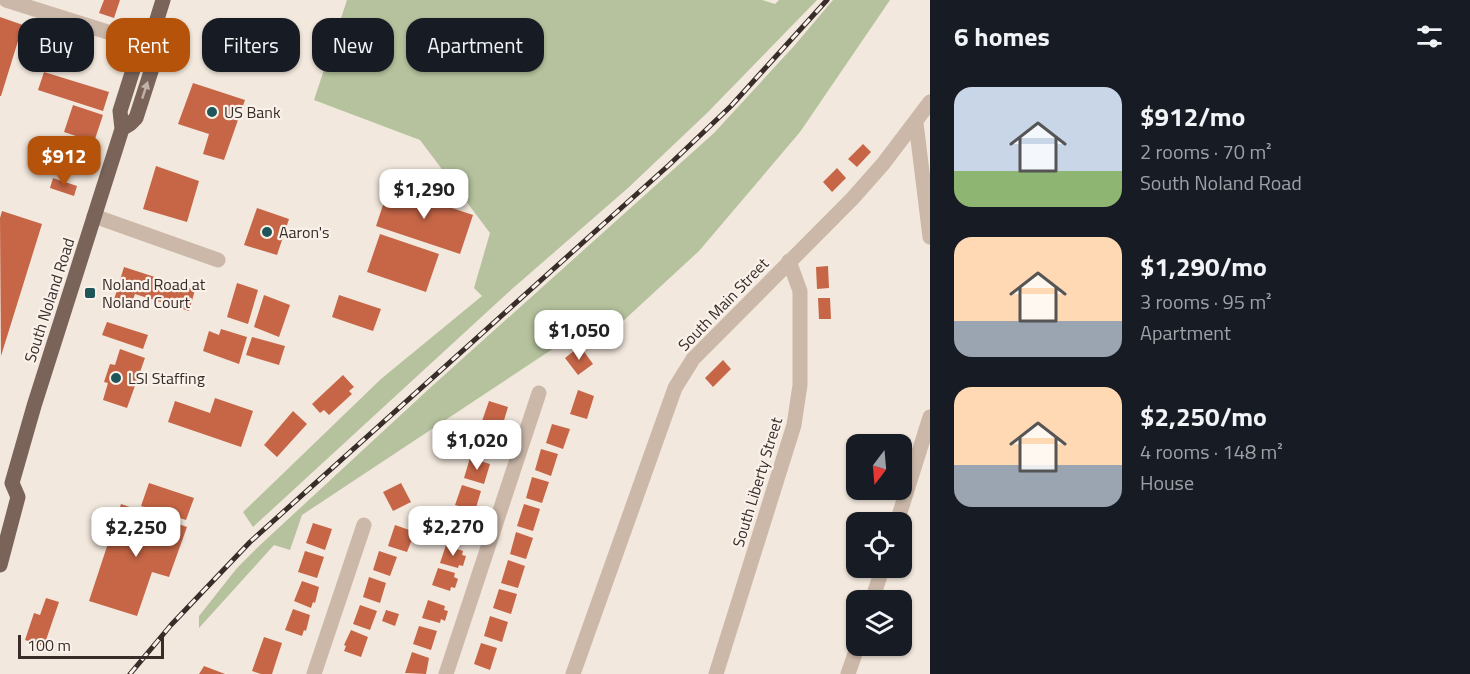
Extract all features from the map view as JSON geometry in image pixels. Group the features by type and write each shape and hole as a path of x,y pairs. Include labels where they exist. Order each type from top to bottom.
{"main road":[{"name":"South Noland Road","path":"157,18 163,0"},
{"name":"South Noland Road","path":"0,565 18,497 6,487 122,129 120,111 132,72"}],"street":[{"path":"6,0 106,31"},
{"name":"South Main Street","path":"573,674 675,388 693,359 852,200 916,123 930,102"},
{"path":"916,123 930,237"},
{"path":"94,216 218,260"},
{"name":"South Liberty Street","path":"716,674 794,425 800,385 800,291 789,261"},
{"path":"446,674 538,393"},
{"path":"900,512 930,417"},
{"path":"314,674 364,525"},
{"path":"849,674 855,656"}],"green space":[{"path":"347,0 762,0 775,4 779,0 817,0 707,113 628,188 512,289 253,527 243,512 381,379 482,296 474,288 490,233 420,140 314,100 323,72 394,72 394,18 341,18"},
{"path":"833,0 890,0 800,132 699,251 622,322 601,317 302,515 290,550 274,545 199,628 199,616 237,568 259,546 431,387 714,133"}],"building":[{"path":"104,0 120,0 114,18 99,13"},
{"path":"0,17 18,23 18,41 0,96"},
{"path":"44,72 109,92 103,111 38,90"},
{"name":"US Bank","path":"193,83 245,100 224,160 203,154 209,134 178,124"},
{"path":"73,105 103,115 94,142 64,132"},
{"path":"863,144 871,152 857,167 848,159"},
{"path":"156,166 199,181 187,222 143,209"},
{"path":"837,168 846,178 832,192 823,182"},
{"path":"53,178 77,186 74,196 50,188"},
{"path":"389,187 473,215 460,254 376,226"},
{"name":"Aaron's","path":"257,208 289,219 277,255 244,245"},
{"path":"2,211 42,224 1,356 0,218"},
{"path":"380,234 439,254 426,292 367,272"},
{"path":"828,266 829,288 817,289 816,267"},
{"path":"124,267 195,290 189,311 135,294 130,308 113,303 118,287 126,289 128,282 120,280"},
{"path":"237,283 258,290 248,324 227,317"},
{"path":"264,295 290,305 279,337 254,327"},
{"path":"339,295 381,309 373,331 332,317"},
{"path":"818,298 830,298 831,319 819,319"},
{"path":"107,322 148,335 143,349 102,335"},
{"path":"221,329 247,337 239,364 203,351 209,331 219,335"},
{"path":"252,337 285,346 279,365 246,355"},
{"path":"580,346 593,364 578,375 565,358"},
{"path":"120,349 145,358 127,408 103,400 108,383 104,382 110,364 115,365"},
{"path":"723,360 731,369 713,387 705,378"},
{"path":"343,375 354,387 349,391 352,394 329,415 324,410 320,413 312,404"},
{"path":"578,390 594,396 587,419 570,414"},
{"path":"215,398 253,411 241,447 168,422 175,401 210,413"},
{"path":"489,401 508,407 502,427 482,421"},
{"path":"293,411 307,424 277,457 264,445"},
{"path":"552,424 570,429 563,449 546,443"},
{"path":"479,430 499,436 493,456 473,450"},
{"path":"541,449 558,454 551,476 535,470"},
{"path":"470,458 490,464 484,484 464,478"},
{"path":"532,477 549,482 542,503 526,498"},
{"path":"149,483 194,498 186,520 141,506"},
{"path":"401,483 411,502 393,511 383,492"},
{"path":"462,485 481,491 475,511 455,505"},
{"path":"121,504 187,527 169,577 152,572 137,616 89,601"},
{"path":"524,504 540,509 533,531 517,526"},
{"path":"453,513 472,519 466,539 447,533"},
{"path":"313,523 332,529 325,550 306,543"},
{"path":"395,525 415,532 407,552 388,546"},
{"path":"516,532 533,538 526,559 510,554"},
{"path":"446,545 463,551 462,555 466,556 463,566 459,565 458,568 440,563"},
{"path":"305,551 324,557 317,578 298,572"},
{"path":"379,551 397,557 390,576 373,570"},
{"path":"508,560 525,566 518,588 501,583"},
{"path":"438,568 455,573 454,577 458,579 455,588 451,587 450,591 432,585"},
{"path":"369,577 386,583 380,603 363,597"},
{"path":"302,581 319,587 315,603 313,602 311,608 294,601"},
{"path":"499,589 517,594 511,614 493,608"},
{"path":"46,598 59,602 44,646 25,640 34,613 40,615"},
{"path":"428,600 445,606 444,610 448,611 445,621 441,619 440,623 422,618"},
{"path":"360,605 377,611 370,630 353,624"},
{"path":"293,609 310,615 306,631 304,630 302,636 285,630"},
{"path":"386,610 399,614 395,626 382,621"},
{"path":"490,616 508,622 502,642 484,636"},
{"path":"419,626 437,631 431,650 413,644"},
{"path":"351,630 368,637 361,657 344,651 346,646 344,645"},
{"path":"264,637 282,643 272,674 252,671"},
{"path":"481,643 497,648 490,670 474,664"},
{"path":"412,652 429,658 426,674 405,673"},
{"path":"204,666 225,674 199,674"}],"railway":[{"path":"130,674 171,625 250,542 669,165 731,106 827,0"}],"place":[{"name":"US Bank","path":"212,112"},
{"name":"Aaron's","path":"267,232"},
{"name":"Noland Road at Noland Court","path":"90,293"},
{"name":"LSI Staffing","path":"116,378"}]}
